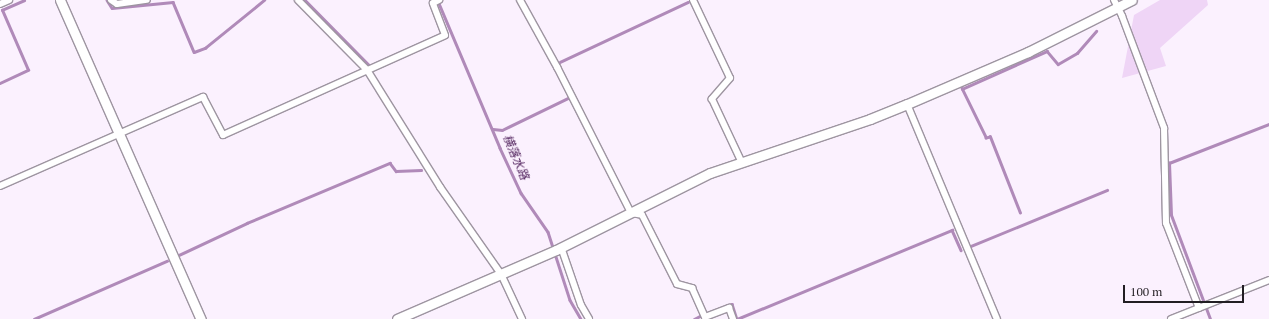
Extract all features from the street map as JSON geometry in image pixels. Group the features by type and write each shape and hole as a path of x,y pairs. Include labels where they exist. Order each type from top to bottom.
{"street":[{"path":"0,4 9,0"},
{"path":"60,0 201,319"},
{"path":"111,0 116,4 147,0"},
{"path":"298,0 367,70 440,187 501,274 522,319"},
{"path":"520,0 558,67 631,213"},
{"path":"693,0 730,78 712,99 741,161"},
{"path":"397,319 556,250 710,173 907,104 1028,52 1116,4 1132,0"},
{"path":"0,186 203,97 223,135 445,35 436,2"},
{"path":"1116,4 1122,16 1164,128 1166,222 1199,308"},
{"path":"907,104 997,319"},
{"path":"631,213 642,215 677,284 692,288 703,318 729,308 733,319"},
{"path":"556,250 589,319"},
{"path":"1172,319 1269,280"}],"shaded area":[{"path":"1160,0 1207,0 1208,5 1160,48 1166,66 1122,78 1134,15"}],"waterway":[{"path":"0,83 28,70 2,10 24,0"},
{"path":"107,0 112,8 173,2 194,52 205,48 264,0"},
{"path":"305,0 370,66"},
{"name":"横落水路","path":"438,1 500,148 521,193 548,232 570,300 581,319"},
{"path":"560,62 688,2"},
{"path":"1020,213 990,137 986,138 962,89 1047,51 1058,64 1077,53 1096,31"},
{"path":"493,129 502,130 570,97 569,96"},
{"path":"1210,319 1171,215 1169,163 1269,124"},
{"path":"179,255 247,223 390,163 396,171 421,170"},
{"path":"971,246 1107,190"},
{"path":"726,306 732,304 737,319 952,230 961,250"},
{"path":"34,319 167,261"},
{"path":"694,319 700,316"}]}
